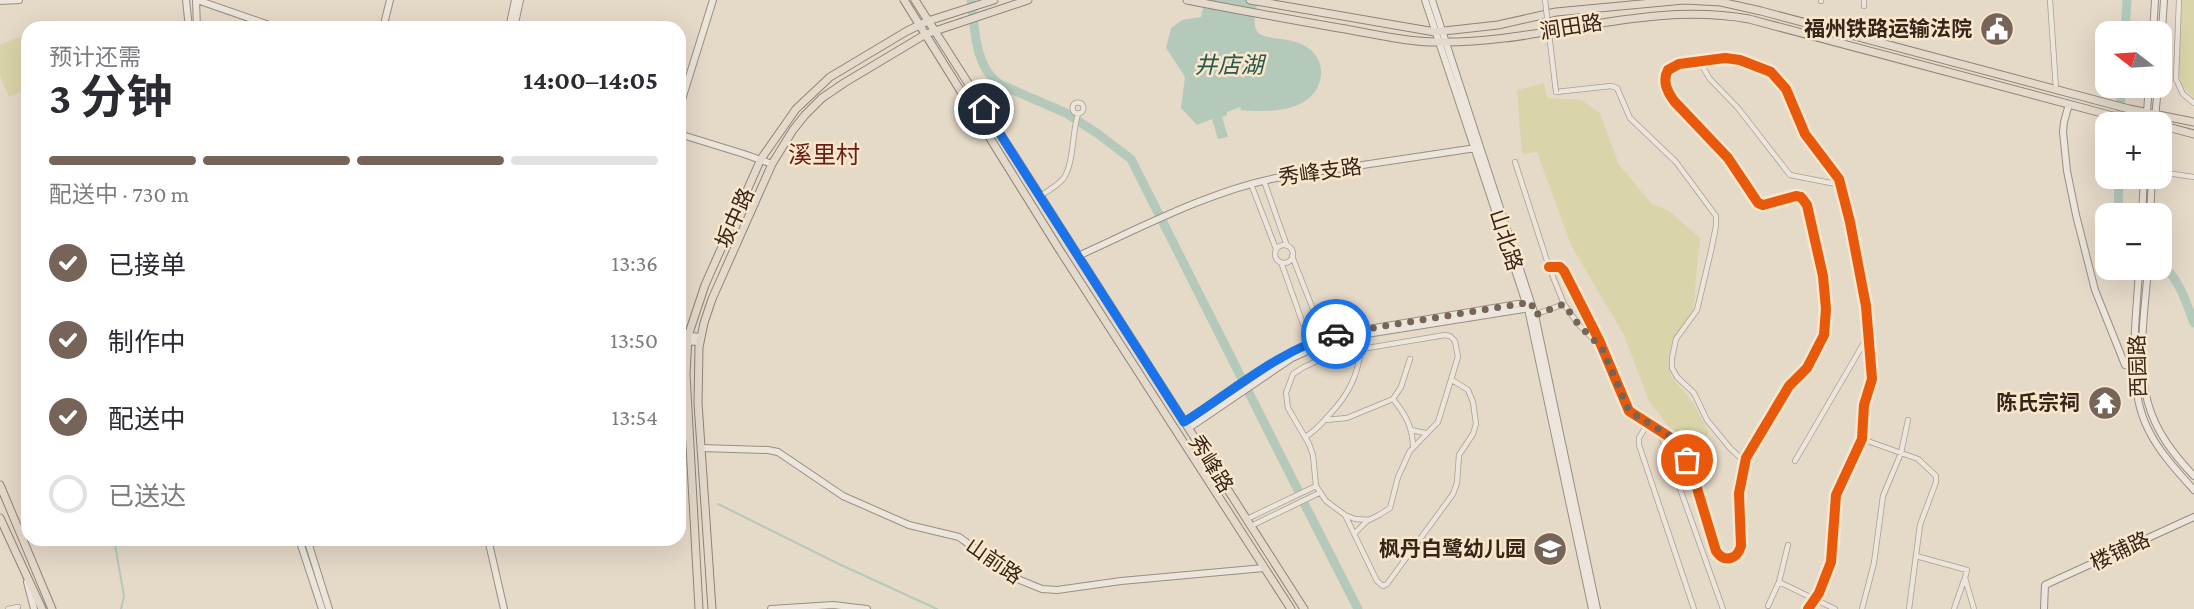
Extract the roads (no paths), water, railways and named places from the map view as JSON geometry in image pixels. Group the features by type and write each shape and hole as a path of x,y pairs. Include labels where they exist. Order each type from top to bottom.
{"main road":[{"path":"0,1 19,0"},
{"path":"186,0 188,21"},
{"path":"197,21 197,0 258,21"},
{"path":"385,21 390,0"},
{"path":"513,21 517,0"},
{"path":"686,87 713,0"},
{"path":"904,0 924,23 994,0"},
{"name":"秀峰路","path":"915,0 924,23 1078,256 1304,609"},
{"path":"930,32 1028,0"},
{"name":"涧田路","path":"1187,0 1344,29 1442,42 1516,36 1684,12 1714,13 1749,19 2098,112"},
{"name":"涧田路","path":"1250,0 1439,32 1498,25 1556,12 1634,3 1694,0 1739,6 2146,112"},
{"name":"山北路","path":"1425,0 1439,32"},
{"name":"山北路","path":"1432,0 1442,42 1530,309 1598,609"},
{"path":"2154,21 2155,0"},
{"path":"2163,21 2164,0"},
{"name":"坂中路","path":"686,336 698,302 761,159 796,108 823,83 857,60 924,23"},
{"name":"秀峰路","path":"930,32 1059,249 1291,609"},
{"name":"坂中路","path":"712,609 697,380 700,340 717,288 772,164 799,123 827,94 930,32"},
{"path":"2069,104 2063,125 2065,162 2083,246 2097,296 2125,365 2134,365"},
{"name":"涧田路","path":"2172,117 2194,122"},
{"name":"涧田路","path":"2172,129 2194,134"},
{"path":"686,136 772,164"},
{"name":"秀峰支路","path":"1078,256 1152,222 1264,180 1478,148"},
{"name":"西园路","path":"2138,280 2134,365 2138,403 2148,430 2161,451 2194,490"},
{"name":"西园路","path":"2147,280 2143,364 2147,400 2164,439 2194,476"},
{"path":"1187,425 1298,349 1339,334 1530,309"},
{"name":"山北路","path":"1530,309 1592,609"},
{"path":"686,339 700,340"},
{"name":"坂中路","path":"686,374 699,609"},
{"name":"山前路","path":"701,448 778,452 843,496 904,523 959,537 1015,579 1042,589 1057,590 1121,581 1264,568"},
{"path":"0,485 21,535"},
{"name":"楼铺路","path":"2044,609 2045,585 2194,517"},
{"path":"0,518 42,609"},
{"path":"26,546 52,609"},
{"path":"301,546 322,609"},
{"path":"309,546 329,609"},
{"path":"490,546 504,609"},
{"path":"24,569 34,609"},
{"path":"771,609 842,605 867,609"}],"street":[{"path":"1545,0 1556,93 1611,86 1617,88 1630,118 1676,162 1716,216 1714,239 1697,310 1676,339 1672,368 1694,393 1707,420 1730,448 1745,461"},
{"path":"2050,0 2056,89"},
{"path":"2179,0 2176,79 2183,94 2194,103"},
{"path":"1549,267 1560,267 1564,271 1629,411 1682,445 1716,551 1725,559 1739,555 1739,493 1745,461 1789,387 1807,368 1824,335 1826,309 1823,276 1810,211 1801,197 1763,205 1758,203 1728,158 1670,94 1665,80 1668,70 1679,64 1725,58 1740,60 1771,72 1786,89 1805,134 1841,185 1864,293 1872,379 1864,405 1862,439 1836,495 1831,562 1815,600 1808,609"},
{"path":"1699,61 1710,79 1738,108 1790,175 1841,185"},
{"path":"1039,196 1065,176 1078,114"},
{"path":"1516,162 1549,267 1564,304 1578,324 1602,348"},
{"path":"2172,174 2194,177"},
{"path":"1250,184 1276,249 1275,257 1281,262 1303,324 1307,327 1313,326 1316,317 1264,180"},
{"path":"1276,249 1287,246"},
{"path":"1281,262 1287,262 1292,256"},
{"path":"1530,309 1564,304"},
{"path":"1796,461 1868,335"},
{"path":"1355,533 1369,520 1390,508 1398,477 1413,448 1438,422 1458,351 1450,336 1332,354 1293,374 1286,393 1288,408 1313,455 1319,493 1345,515 1369,520"},
{"path":"1305,438 1341,404 1351,387 1360,361 1361,348"},
{"path":"1325,420 1347,418 1394,399 1410,359"},
{"path":"1345,515 1377,581 1383,586 1387,584 1453,494 1457,483 1458,456 1473,434 1476,424 1473,402 1468,390 1452,380"},
{"path":"1394,399 1411,430 1413,448"},
{"path":"1862,609 1874,563 1883,496 1901,453 1908,420"},
{"path":"1648,423 1639,438 1639,445 1694,609"},
{"path":"1659,429 1723,609"},
{"path":"1411,430 1426,433"},
{"path":"1862,439 1922,462 1937,479 1921,518 1909,609"},
{"path":"1248,523 1316,486"},
{"path":"1248,523 1319,493"},
{"path":"1768,606 1779,582 1788,545"},
{"path":"1916,556 1967,570 1954,609"},
{"path":"1965,578 1974,609"},
{"path":"1779,582 1836,609"},
{"path":"8,609 18,607"}],"water":[{"name":"井店湖","path":"1205,0 1258,0 1255,23 1259,34 1299,43 1311,50 1318,59 1321,75 1318,87 1311,96 1302,103 1278,110 1241,110 1240,107 1227,112 1227,115 1222,117 1228,137 1218,139 1212,119 1197,125 1181,108 1185,77 1166,48 1171,28 1182,20 1201,17"}],"waterway":[{"path":"971,0 980,57 999,84 1066,113 1131,159 1298,490"},
{"path":"2126,21 2127,0"},
{"path":"2120,112 2121,98"},
{"path":"2118,203 2119,189"},
{"path":"2172,276 2194,323"},
{"path":"718,504 937,609"},
{"path":"1305,505 1358,609"},
{"path":"115,546 124,596 121,609"}],"place":[{"name":"福州铁路运输法院","path":"1997,29"},
{"name":"陈氏宗祠","path":"2105,403"},
{"name":"枫丹白鹭幼儿园","path":"1550,549"}],"district":[{"name":"溪里村","path":"824,154"}]}
